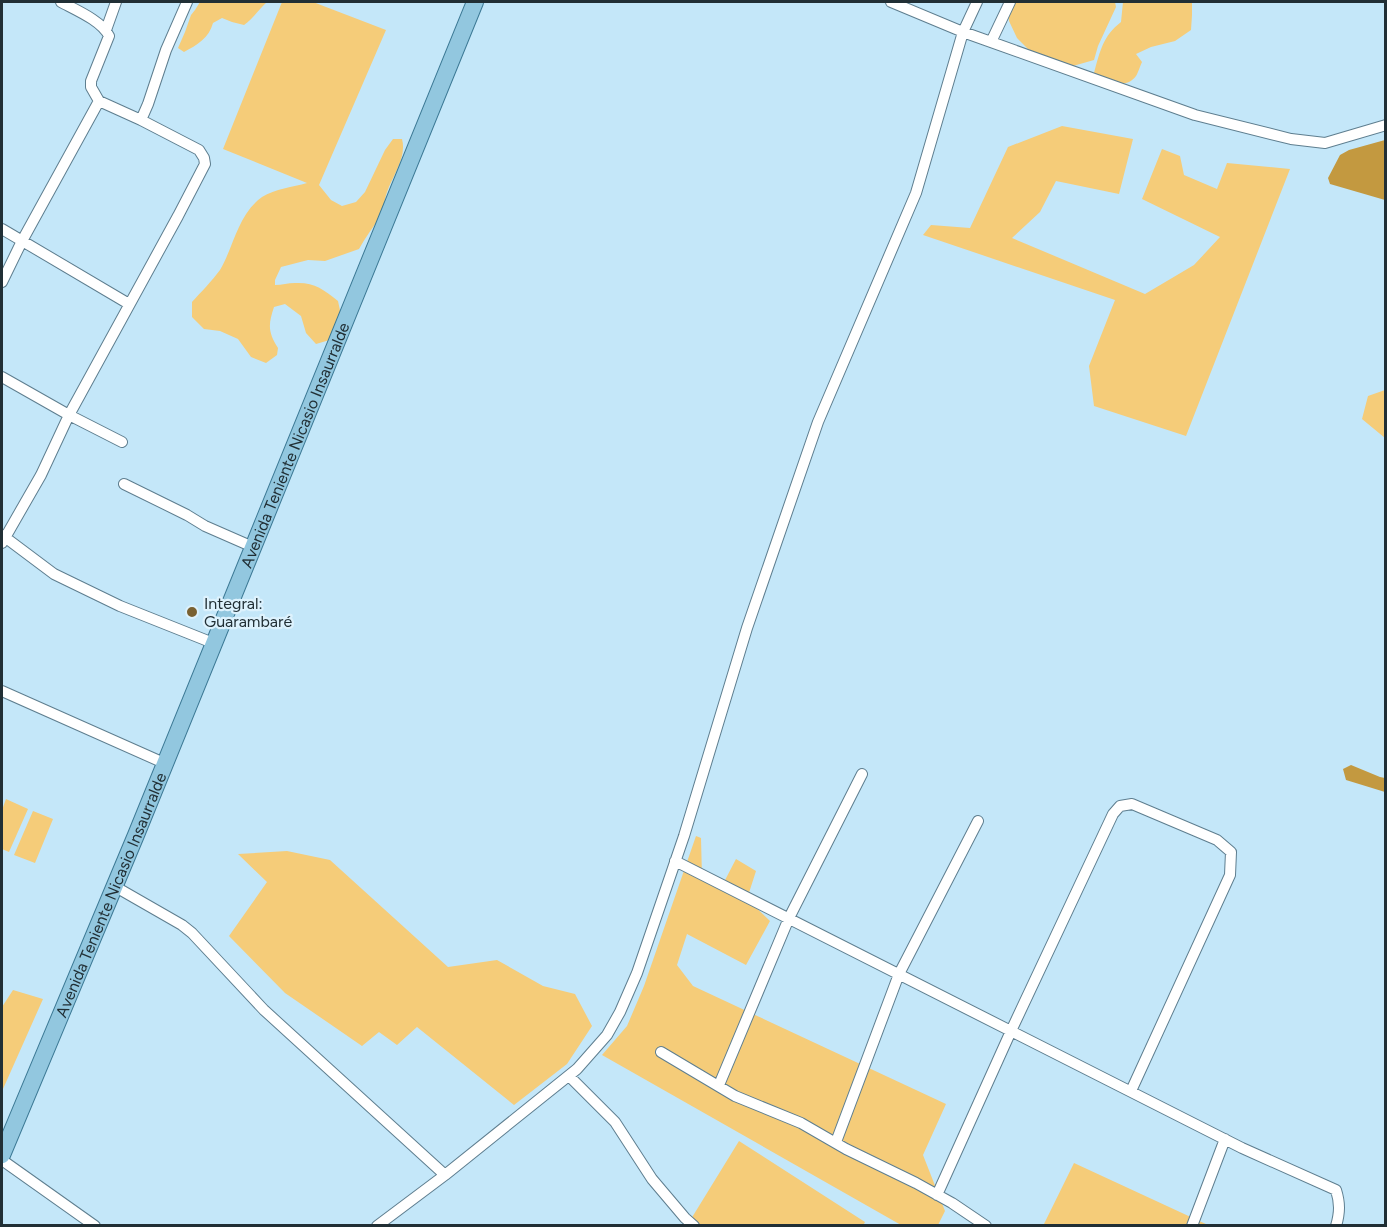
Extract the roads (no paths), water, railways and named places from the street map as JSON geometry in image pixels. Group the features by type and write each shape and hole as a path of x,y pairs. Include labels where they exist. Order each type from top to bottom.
{"main road":[{"name":"Avenida Teniente Nicasio Insaurralde","path":"2,1155 475,2"}],"street":[{"path":"61,2 99,24 109,36 90,87 99,101 199,150 205,164 69,415 41,475 2,538 54,574 120,606 213,643"},
{"path":"106,30 116,2"},
{"path":"141,120 166,50 187,2"},
{"path":"891,2 963,32 1195,115 1291,140 1325,143 1386,124"},
{"path":"377,1226 445,1175 577,1069 607,1035 620,1012 675,861 747,628 818,422 916,193 963,32 977,2"},
{"path":"991,42 1010,2"},
{"path":"2,282 99,101"},
{"path":"2,229 129,304"},
{"path":"2,376 69,415 122,442"},
{"path":"124,484 205,526 253,547"},
{"path":"2,691 164,764"},
{"path":"718,1085 789,918 862,774"},
{"path":"937,1195 1113,814 1120,806 1132,804 1217,840 1231,852 1230,875 1131,1092"},
{"path":"836,1142 899,974 978,821"},
{"path":"675,861 1131,1092 1336,1190 1340,1203 1336,1226"},
{"path":"114,886 192,933 264,1010 445,1175"},
{"path":"661,1052 735,1095 801,1123 846,1149 916,1183 986,1226"},
{"path":"569,1076 615,1122 652,1179 694,1226"},
{"path":"1192,1226 1226,1139"},
{"path":"2,1160 96,1226"}],"place":[{"name":"Integral: Guarambaré","path":"192,612"}]}
